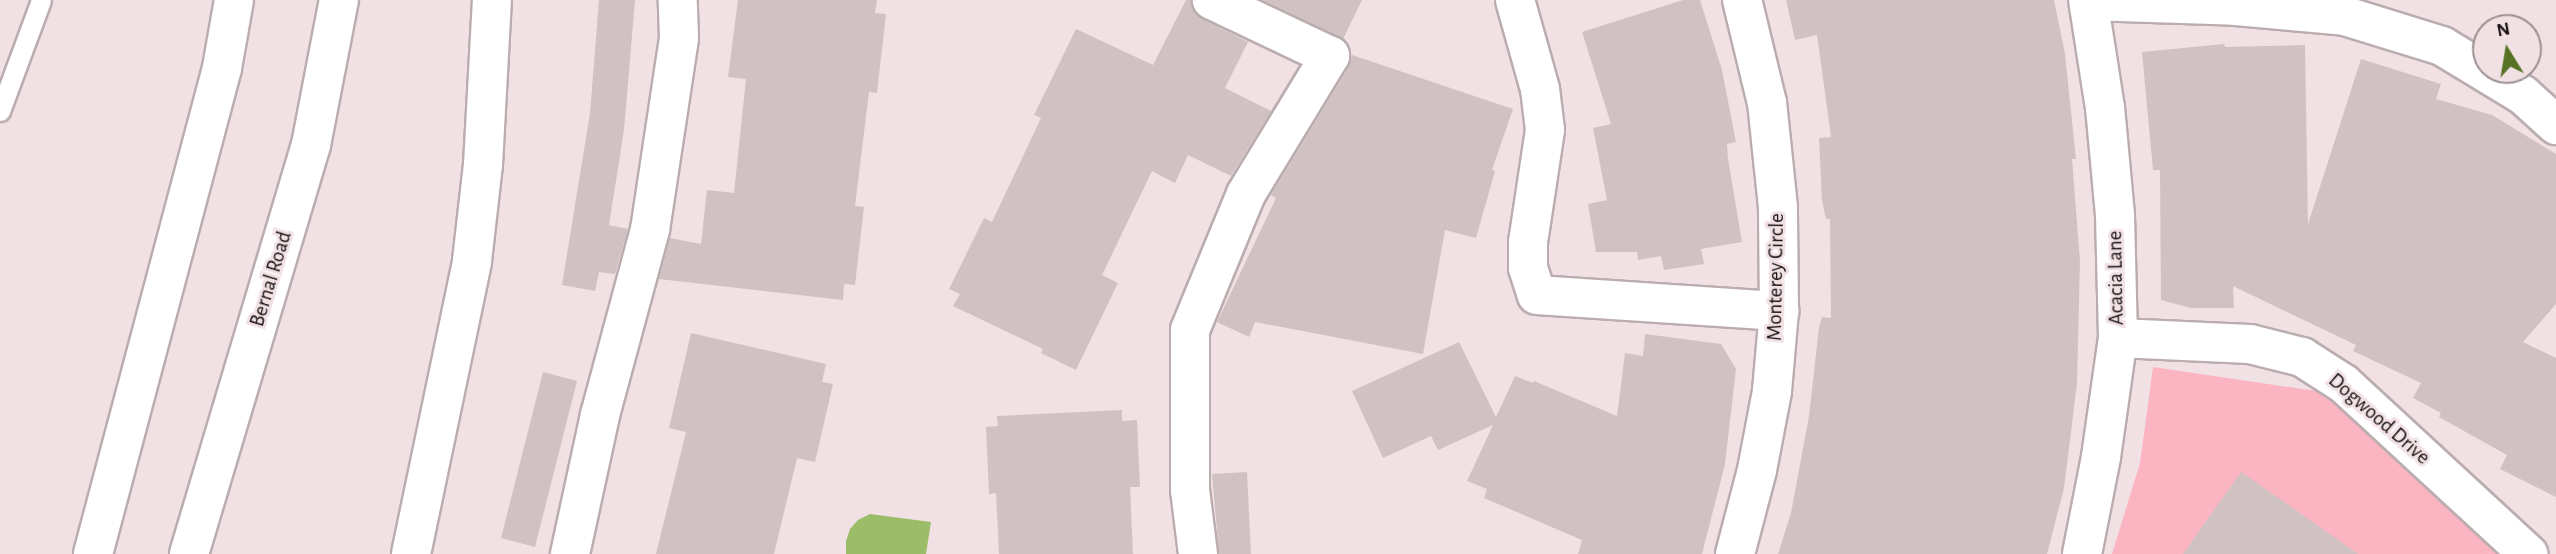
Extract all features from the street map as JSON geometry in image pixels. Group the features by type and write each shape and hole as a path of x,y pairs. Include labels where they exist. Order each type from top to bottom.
{"street":[{"path":"97,541 222,68 234,0"},
{"name":"Bernal Road","path":"189,554 311,145 339,0"},
{"path":"411,554 472,261 483,165 492,0"},
{"path":"570,554 600,415 650,230 679,38 678,0"},
{"path":"1198,554 1190,490 1190,330 1246,194 1330,56 1212,0"},
{"path":"1515,0 1540,89 1545,130 1528,242 1528,268 1537,295 1779,311"},
{"name":"Monterey Circle","path":"1735,554 1757,470 1772,391 1779,311 1778,207 1767,103 1742,0"},
{"path":"2089,0 2236,6 2345,16 2441,46 2523,95 2556,125"},
{"name":"Acacia Lane","path":"2082,554 2101,457 2118,338 2115,215 2105,108 2089,0"},
{"name":"Dogwood Drive","path":"2118,338 2250,344 2302,357 2344,384 2528,554"}],"lane":[{"path":"0,111 41,0"}],"shaded area":[{"path":"2153,367 2336,394 2502,554 2112,554 2140,463"},
{"path":"870,514 931,522 926,554 846,554 850,529 858,520"}],"building":[{"path":"599,0 635,0 624,130 609,225 628,229 615,274 599,272 595,291 562,285 590,113"},
{"path":"738,0 877,0 875,13 886,14 877,93 869,92 855,206 864,207 855,285 844,284 843,300 659,279 670,238 701,244 707,190 734,193 746,79 728,77"},
{"path":"1186,0 1190,0 1194,12 1202,19 1248,42 1225,88 1271,111 1231,176 1188,155 1175,183 1152,171 1102,275 1118,283 1076,370 1041,353 1043,349 953,306 960,294 949,289 984,218 992,222 1041,118 1034,115 1076,29 1153,65"},
{"path":"1263,0 1362,0 1343,39"},
{"path":"1683,0 1700,0 1722,70 1736,142 1727,144 1742,242 1701,249 1704,264 1664,270 1661,256 1638,260 1637,252 1596,252 1588,204 1607,200 1593,128 1611,124 1582,32"},
{"path":"1786,0 2054,0 2065,54 2076,159 2072,159 2080,261 2077,383 2064,488 2047,554 1778,554 1791,513 1809,416 1819,327 1822,317 1831,318 1830,219 1826,219 1822,200 1819,138 1831,137 1817,35 1795,40"},
{"path":"2224,44 2225,47 2305,45 2308,224 2361,59 2441,84 2436,99 2492,115 2556,154 2556,304 2523,342 2556,358 2556,497 2500,469 2507,455 2439,417 2441,413 2413,398 2421,383 2353,351 2356,345 2233,286 2234,308 2191,308 2161,300 2160,170 2153,170 2142,52"},
{"path":"1352,55 1513,109 1492,170 1495,171 1476,238 1445,230 1423,354 1255,322 1249,337 1217,322 1276,198 1271,195 1349,67"},
{"path":"691,333 826,364 822,382 833,384 815,462 797,458 774,554 656,554 686,432 669,428"},
{"path":"1645,334 1721,344 1736,369 1725,464 1702,554 1578,554 1582,540 1484,498 1487,489 1467,481 1493,425 1438,450 1431,436 1383,458 1352,391 1459,342 1496,417 1515,376 1533,383 1534,381 1617,416 1625,353 1643,356"},
{"path":"543,372 577,381 535,547 501,538"},
{"path":"1122,410 1122,421 1137,420 1140,487 1130,487 1133,554 999,554 996,493 989,494 986,427 998,426 997,416"},
{"path":"1247,472 1251,554 1219,554 1212,474"},
{"path":"2241,472 2280,499 2358,554 2183,554"}]}
